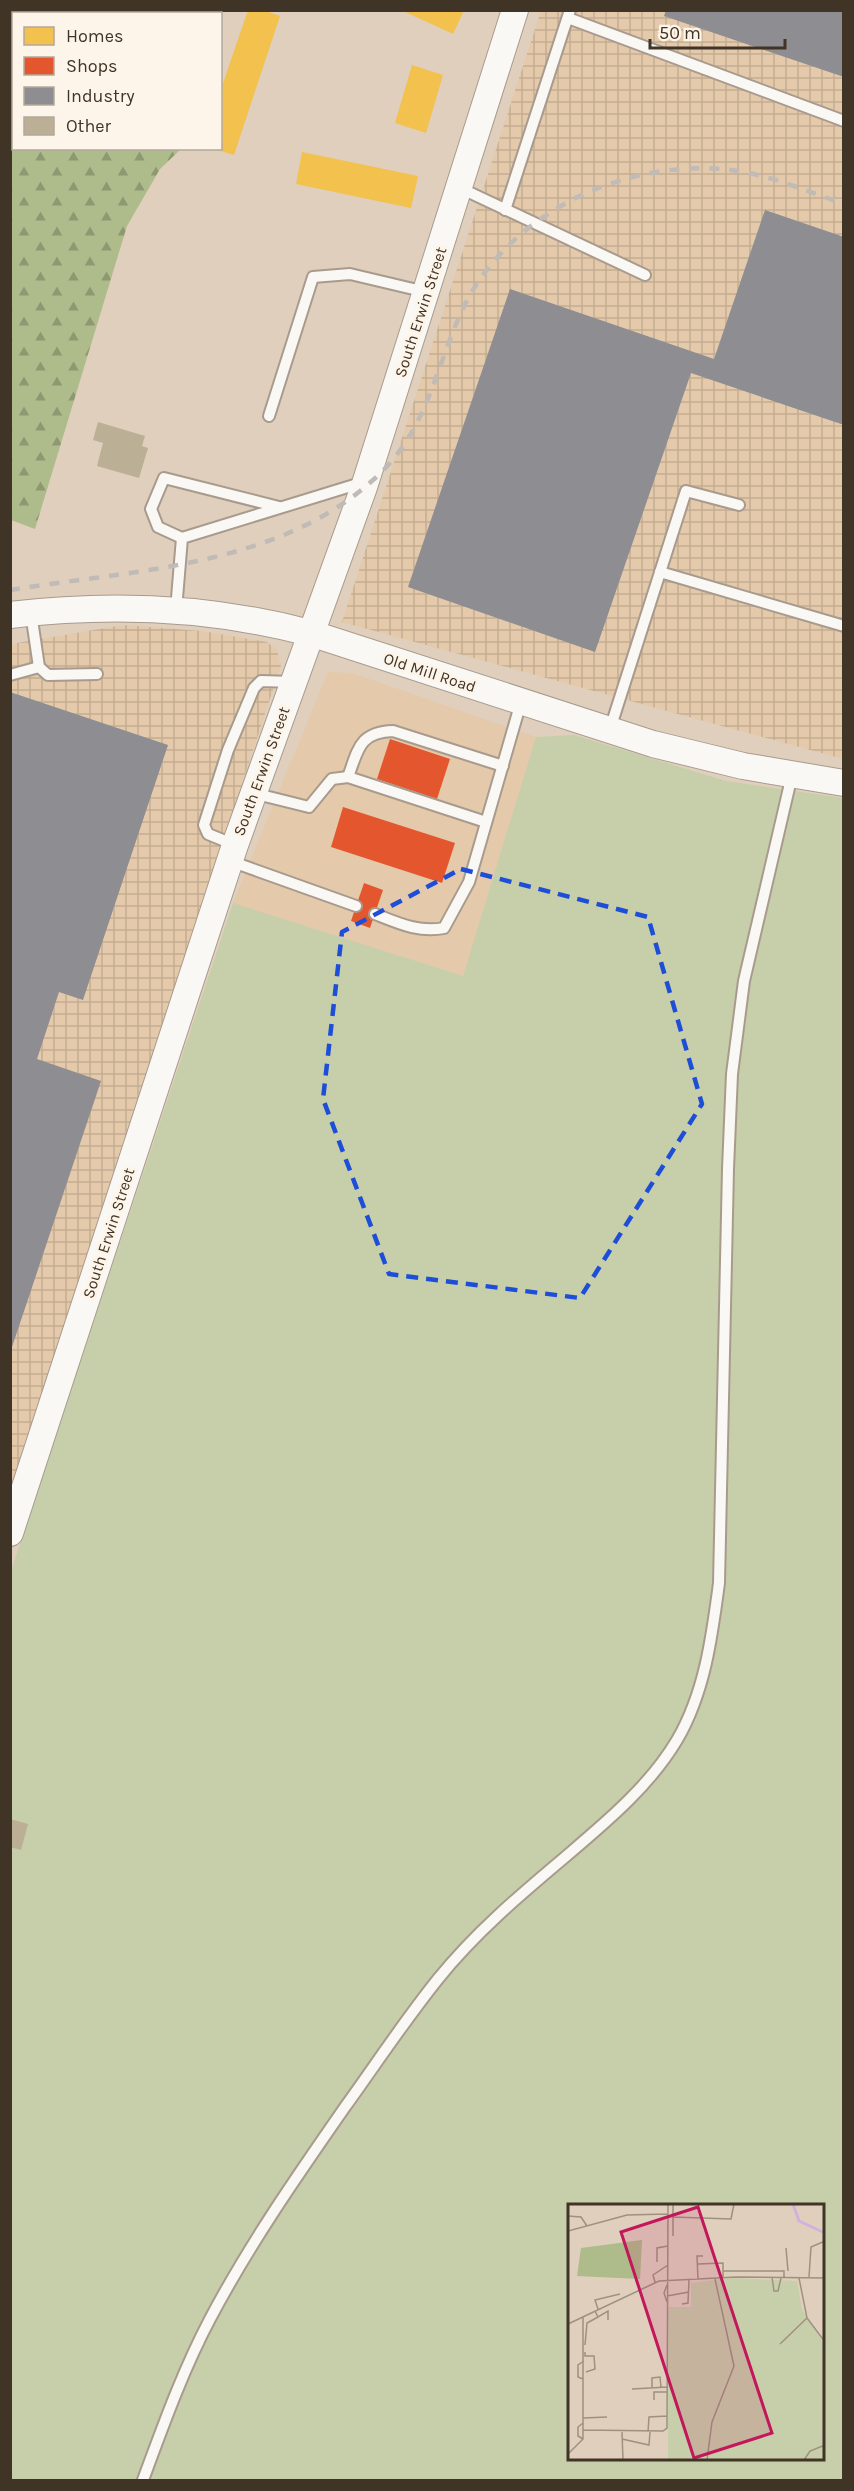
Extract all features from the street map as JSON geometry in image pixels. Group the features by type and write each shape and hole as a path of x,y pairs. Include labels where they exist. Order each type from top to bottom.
{"street":[{"name":"South Erwin Street","path":"10,1533 232,853 367,481 515,10"},
{"name":"Old Mill Road","path":"21,614 98,608 176,610 258,621 310,633 610,731 699,756 843,783"}],"lane":[{"path":"505,210 569,14 843,121"},
{"path":"459,188 645,275"},
{"path":"269,416 313,277 350,274 426,292"},
{"path":"281,508 164,478 151,509 158,527 182,538 281,508 367,481"},
{"path":"610,731 686,491 740,505"},
{"path":"176,610 182,538"},
{"path":"660,572 843,626"},
{"path":"21,614 39,667 48,675 97,674"},
{"path":"10,675 39,667"},
{"path":"293,682 261,681 254,688 228,750 204,825 208,834 232,853 356,906"},
{"path":"375,914 404,926 431,931 444,928 469,882 522,702"},
{"path":"348,777 360,747 368,736 379,731 393,731 503,766"},
{"path":"143,2481 189,2364 232,2279 289,2187 394,2036 440,1977 475,1938 514,1900 603,1824 657,1770 678,1738 693,1706 711,1646 718,1583 732,1074 744,981 792,775"},
{"path":"254,793 309,807 332,779 348,777 486,822"}],"highlighted area":[{"path":"461,869 648,917 702,1104 580,1298 389,1274 323,1099 342,932"}],"shaded area":[{"path":"541,11 843,11 843,759 342,622"},
{"path":"123,625 202,631 267,642 277,650 281,665 11,1491 11,644"},
{"path":"328,672 352,673 536,737 463,976 233,903"}],"green space":[{"path":"11,121 12,150 180,150 160,169 127,226 35,529 11,520"},
{"path":"574,735 726,781 843,798 843,2480 11,2480 11,1571 233,903 463,976 536,737"}],"building: Homes":[{"path":"10,10 27,10 27,12 12,12 12,28 10,28"},
{"path":"154,10 194,10 194,12 154,12"},
{"path":"248,10 263,10 280,16 234,155 217,150 222,150 222,86"},
{"path":"401,10 464,10 453,34"},
{"path":"12,43 12,82 10,80 10,44"},
{"path":"412,65 443,75 426,133 395,123"},
{"path":"302,152 418,176 411,208 296,184"}],"building: Shops":[{"path":"390,739 450,759 437,799 377,779"},
{"path":"343,807 455,843 442,883 331,847"},
{"path":"364,883 383,890 370,928 351,921"}],"building: Industry":[{"path":"666,10 844,10 844,77 664,16"},
{"path":"765,210 844,237 844,425 691,373 595,652 408,587 510,289 714,359"},
{"path":"10,692 168,745 83,1000 59,992 37,1059 101,1081 11,1350"}],"building: Other":[{"path":"98,422 145,436 142,446 148,448 139,478 97,466 103,443 93,440"},
{"path":"10,1819 28,1824 21,1850 10,1847"}],"railway":[{"path":"10,590 201,560 248,548 293,531 335,509 373,480 391,462 405,443 426,403 460,315 479,280 504,250 534,224 568,202 604,186 642,175 682,169 721,169 768,178 844,204"}]}
